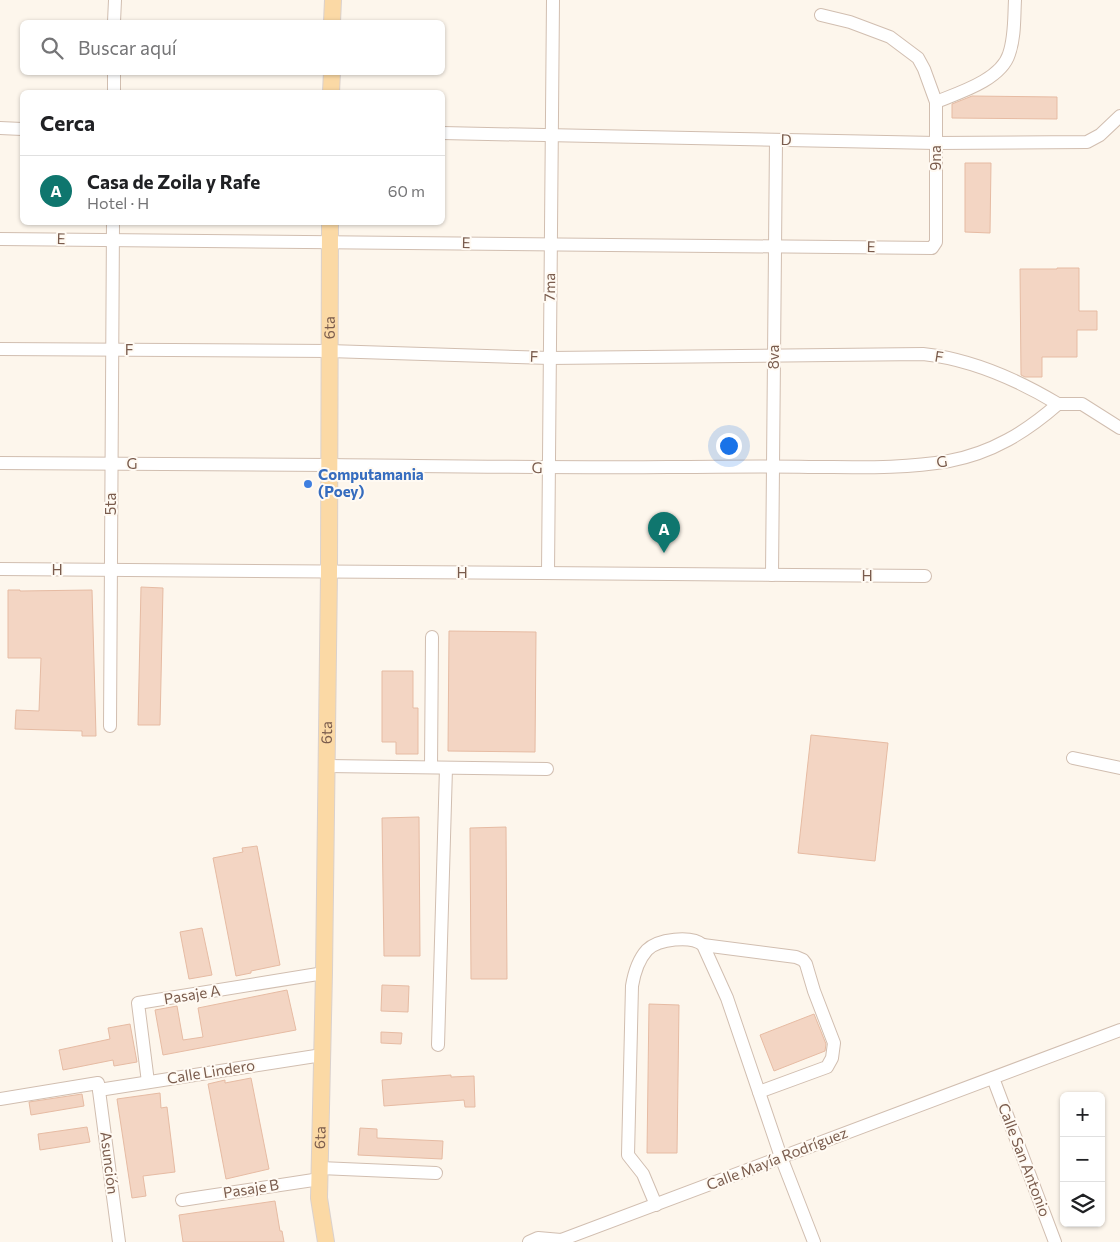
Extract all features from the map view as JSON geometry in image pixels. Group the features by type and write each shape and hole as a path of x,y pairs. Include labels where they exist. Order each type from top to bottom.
{"main road":[{"path":"332,20 333,0"},
{"path":"331,90 332,75"},
{"name":"6ta","path":"326,1242 319,1198 327,766 330,225"}],"street":[{"path":"114,0 114,20"},
{"name":"7ma","path":"548,573 553,0"},
{"path":"936,102 977,85 1003,67 1009,57 1012,43 1015,0"},
{"name":"9na","path":"821,15 850,22 890,37 918,58 924,70 936,102 936,242 932,248"},
{"path":"114,75 114,90"},
{"name":"D","path":"445,134 936,144 1087,142 1094,140 1120,116"},
{"path":"0,128 20,129"},
{"name":"8va","path":"772,575 776,140"},
{"name":"5ta","path":"110,726 113,225"},
{"name":"E","path":"0,239 932,248"},
{"name":"F","path":"0,349 329,351 550,358 923,354 943,356 969,364 1017,382 1058,404"},
{"path":"1058,404 1082,404 1120,428"},
{"name":"G","path":"0,463 549,468 886,467 953,460 980,452 1010,440 1036,424 1058,404"},
{"name":"H","path":"0,570 925,576"},
{"path":"430,767 432,637"},
{"path":"1073,758 1120,768"},
{"path":"327,766 547,769"},
{"path":"438,1045 446,768"},
{"path":"656,1205 643,1174 628,1155 632,986 638,965 648,950 663,942 686,938 703,944 796,957 806,964 834,1044 832,1058 827,1067 758,1092"},
{"path":"703,944 727,998 781,1157 814,1242"},
{"name":"Pasaje A","path":"148,1082 138,1003 324,973"},
{"name":"Calle Mayía Rodríguez","path":"529,1242 538,1238 560,1241 583,1237 656,1205 1120,1030"},
{"name":"Calle Lindero","path":"0,1099 148,1082 322,1055"},
{"name":"Calle San Antonio","path":"993,1078 1055,1242"},
{"name":"Asunción","path":"99,1087 119,1242"},
{"name":"Pasaje B","path":"182,1200 320,1173 436,1172"}],"building":[{"path":"972,96 1057,97 1057,119 952,118 952,104"},
{"path":"965,163 991,163 990,233 965,232"},
{"path":"1079,268 1079,311 1097,311 1097,330 1077,330 1077,357 1042,357 1042,377 1025,377 1021,375 1020,269"},
{"path":"141,587 163,588 160,725 138,725"},
{"path":"8,590 92,590 96,736 82,736 82,731 15,729 16,710 39,711 41,658 8,658"},
{"path":"449,631 536,632 535,752 448,751"},
{"path":"382,671 413,671 413,708 418,708 418,754 396,754 396,742 382,742"},
{"path":"811,735 888,743 875,861 798,853"},
{"path":"419,817 420,956 384,956 382,818"},
{"path":"506,827 507,979 471,979 470,828"},
{"path":"257,846 280,965 236,976 213,858 243,852 242,848"},
{"path":"202,928 212,975 189,979 180,932"},
{"path":"382,985 409,986 408,1012 381,1011"},
{"path":"287,990 296,1030 163,1055 155,1010 177,1006 183,1040 203,1037 198,1008"},
{"path":"649,1004 679,1005 677,1153 647,1153"},
{"path":"814,1014 826,1044 825,1051 774,1071 760,1035"},
{"path":"130,1024 137,1062 114,1066 113,1060 63,1070 59,1050 110,1039 108,1028"},
{"path":"381,1032 402,1033 401,1044 381,1043"},
{"path":"451,1075 451,1077 474,1076 475,1107 465,1107 464,1100 384,1106 382,1080"},
{"path":"251,1078 269,1169 226,1179 208,1084 225,1080 225,1083"},
{"path":"160,1093 161,1108 167,1107 175,1172 143,1176 146,1196 132,1198 117,1099"},
{"path":"82,1094 84,1106 31,1115 29,1102"},
{"path":"87,1127 90,1142 40,1150 38,1134"},
{"path":"360,1128 377,1129 377,1138 443,1141 442,1159 358,1155"},
{"path":"275,1201 280,1231 282,1231 284,1242 183,1242 179,1215"}],"place":[{"name":"Computamania (Poey)","path":"308,484"},
{"name":"Casa de Zoila y Rafe","path":"664,553"}]}
